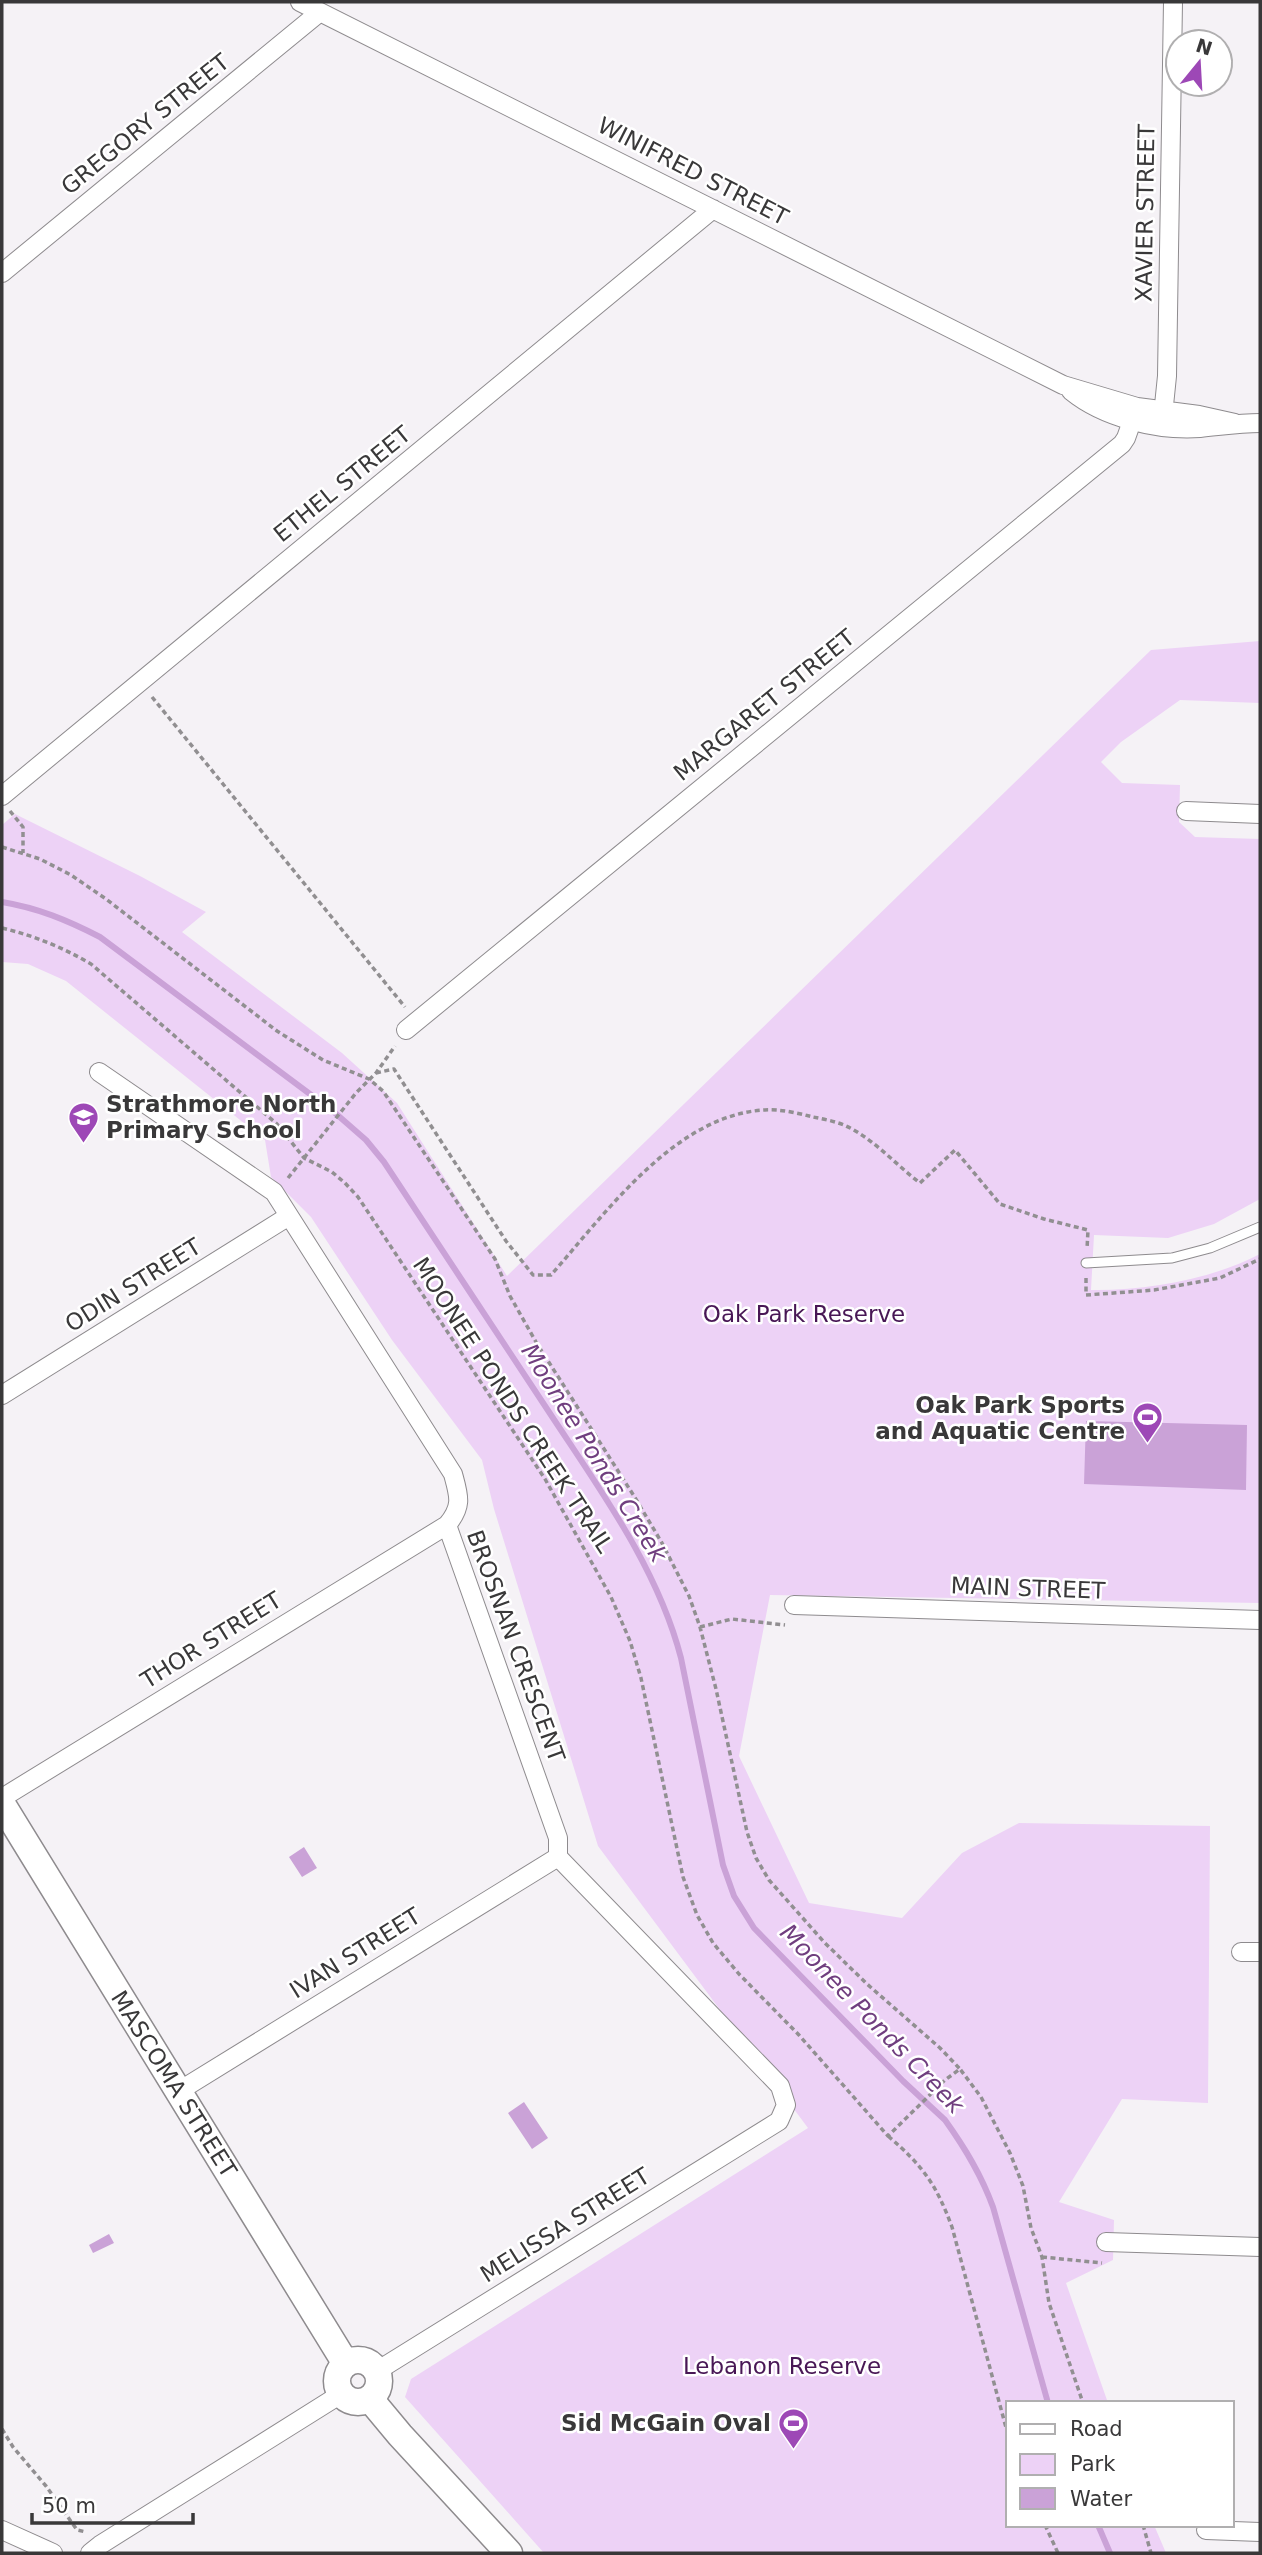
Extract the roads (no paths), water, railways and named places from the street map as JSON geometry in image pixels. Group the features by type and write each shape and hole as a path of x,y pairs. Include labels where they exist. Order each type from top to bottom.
{"main road":[{"name":"MASCOMA STREET","path":"2,1804 346,2364"},
{"path":"352,2361 367,2362 377,2371 378,2389 370,2399 358,2403 341,2394 338,2374 346,2364 352,2361"},
{"path":"370,2399 509,2553"}],"street":[{"name":"WINIFRED STREET","path":"300,2 1063,384 1135,414 1260,423"},
{"name":"XAVIER STREET","path":"1164,417 1173,2"},
{"name":"GREGORY STREET","path":"2,273 320,12"},
{"name":"ETHEL STREET","path":"2,796 713,209"},
{"name":"MARGARET STREET","path":"412,1026 1122,444 1135,414"},
{"path":"1186,811 1260,814"},
{"name":"BROSNAN CRESCENT","path":"99,1072 274,1192 453,1474 460,1500 455,1515 447,1525 558,1838 558,1857"},
{"name":"ODIN STREET","path":"2,1395 289,1216"},
{"name":"THOR STREET","path":"2,1798 447,1525"},
{"name":"MAIN STREET","path":"794,1605 1260,1620"},
{"name":"IVAN STREET","path":"178,2091 558,1857"},
{"name":"MELISSA STREET","path":"377,2371 779,2120 786,2105 780,2086 558,1857"},
{"path":"1241,1952 1260,1952"},
{"path":"1107,2242 1260,2248"},
{"path":"95,2549 341,2394"},
{"path":"2,2530 53,2553"},
{"path":"1206,2530 1260,2532"}],"lane":[{"path":"1086,1263 1172,1258 1210,1248 1260,1227"}],"water":[{"path":"1086,1421 1247,1425 1246,1490 1084,1484"},
{"path":"304,1847 317,1868 302,1877 289,1857"},
{"path":"524,2102 548,2138 532,2149 508,2113"},
{"path":"109,2234 114,2243 93,2253 89,2245"}],"waterway":[{"name":"Moonee Ponds Creek","path":"2,902 52,915 100,937 334,1112 366,1140 384,1162 608,1502 658,1593 681,1658 723,1865 734,1896 754,1928 903,2081 945,2120 978,2172 993,2207 1047,2401"},
{"name":"Moonee Ponds Creek","path":"1099,2527 1110,2553"}],"place":[{"name":"Strathmore North Primary School","path":"83,1144"},
{"name":"Oak Park Sports and Aquatic Centre","path":"1148,1445"},
{"name":"Sid McGain Oval","path":"794,2450"}],"park label":[{"name":"Oak Park Reserve","path":"804,1314"},
{"name":"Lebanon Reserve","path":"782,2366"}]}
